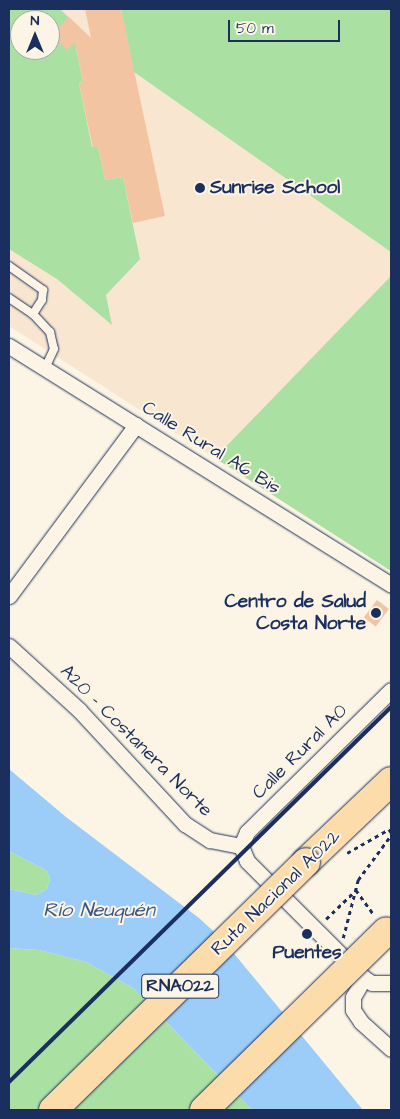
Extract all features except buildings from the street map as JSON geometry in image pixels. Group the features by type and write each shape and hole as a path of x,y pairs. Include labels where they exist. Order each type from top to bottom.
{"highway":[{"name":"Ruta Nacional A022","path":"54,1110 391,781"},
{"path":"362,809 391,791"},
{"path":"204,1110 388,929"}],"street":[{"name":"Calle Rural A6 Bis","path":"9,346 391,585"},
{"path":"9,596 136,425"},
{"name":"A20 - Costanera Norte","path":"9,646 80,710 184,824 210,840 240,846"},
{"name":"Calle Rural A0","path":"240,846 247,832 391,690"},
{"path":"240,846 247,861 364,978 372,983 391,983"},
{"path":"364,978 353,997 353,1010 361,1022 391,1049"}],"lane":[{"path":"9,266 43,290 42,300 33,314"},
{"path":"9,298 44,322 53,341 54,349 44,368"}],"path":[{"path":"340,954 348,910 361,876 391,833 389,829 344,855"},
{"path":"356,890 368,910"},
{"path":"316,929 356,890"}],"shaded area":[{"name":"Sunrise School","path":"9,9 391,9 391,571 9,326"}],"green space":[{"path":"9,9 60,9 92,40 76,48 83,82 79,83 92,147 98,146 105,180 123,177 140,259 106,295 112,325 57,279 9,249"},
{"path":"121,9 391,9 391,252 134,72"},
{"path":"391,276 391,571 215,458"},
{"path":"9,851 47,871 50,879 47,889 36,895 9,889"},
{"path":"9,948 39,950 86,962 133,988 252,1110 9,1110"}],"water":[{"name":"Río Neuquén","path":"9,769 66,817 199,918 222,939 363,1110 252,1110 133,988 86,962 39,950 9,948 9,889 36,895 47,889 50,879 47,871 9,851"}],"railway":[{"path":"9,1082 391,707"}],"place":[{"name":"Sunrise School","path":"200,188"},
{"name":"Centro de Salud Costa Norte","path":"376,613"},
{"name":"Puentes","path":"307,934"}]}
